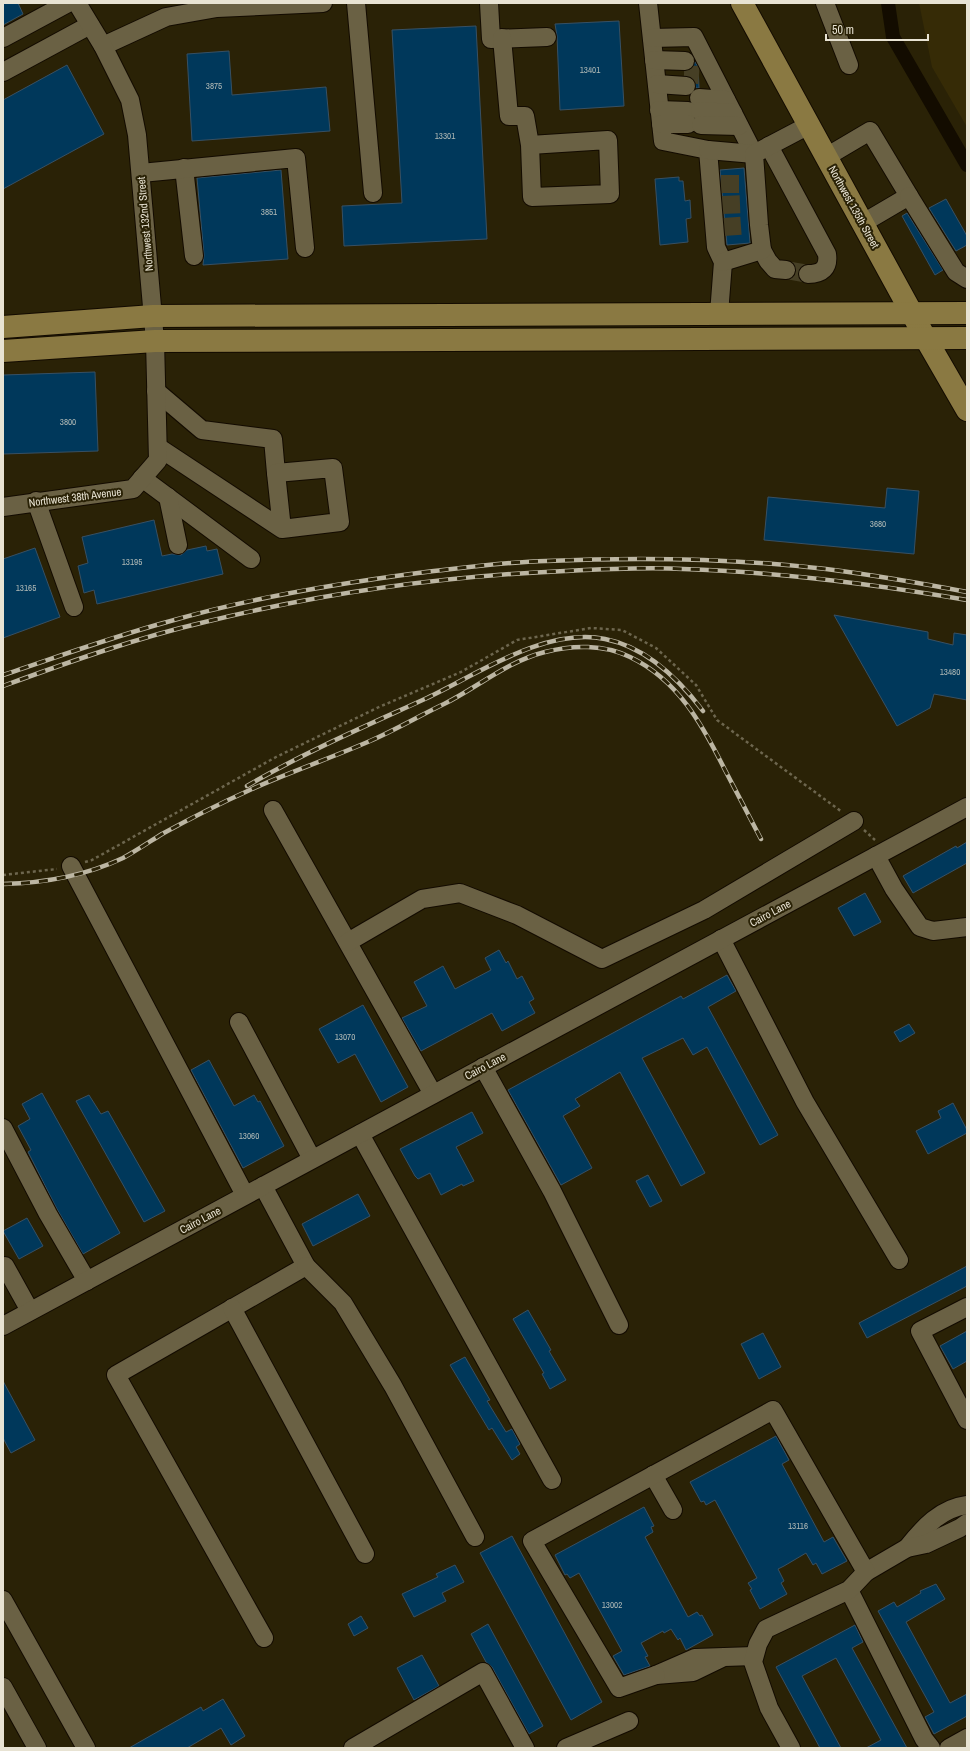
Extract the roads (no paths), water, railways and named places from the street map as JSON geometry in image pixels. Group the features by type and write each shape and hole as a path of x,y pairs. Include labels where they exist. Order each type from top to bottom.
{"main road":[{"name":"Northwest 135th Street","path":"742,3 926,339 967,410"},
{"path":"3,327 153,316 967,313"},
{"path":"3,351 155,341 967,338"}],"street":[{"path":"3,38 49,8 68,3"},
{"name":"Northwest 132nd Street","path":"77,3 103,46 130,100 137,135 155,341 158,453"},
{"path":"103,46 166,17 190,8 323,3"},
{"path":"356,3 373,193"},
{"path":"489,3 491,39 547,37"},
{"path":"648,3 663,141 708,150 761,150 809,125"},
{"path":"825,3 849,65"},
{"path":"3,72 90,25"},
{"path":"652,38 694,36 703,93 761,150 827,254 828,262 826,268 816,274 808,274"},
{"path":"502,38 509,116 525,116 530,144 532,196 610,194 608,140 530,144"},
{"path":"657,91 703,93"},
{"path":"657,91 703,93"},
{"path":"657,91 703,93"},
{"path":"826,157 870,131 956,272 967,279"},
{"path":"708,150 716,184 719,228 716,247 723,262 719,314"},
{"path":"761,150 751,184 754,225 762,250 768,261 775,269 786,270"},
{"path":"141,172 296,158 305,248"},
{"path":"184,168 194,256"},
{"path":"863,224 909,196"},
{"path":"723,262 762,250"},
{"path":"156,391 202,430 273,439 282,529"},
{"path":"158,453 282,529 340,522 333,468 276,473"},
{"name":"Northwest 38th Avenue","path":"3,507 36,501 133,489 158,453"},
{"path":"142,478 251,559"},
{"path":"168,497 178,545"},
{"path":"36,501 74,607"},
{"name":"Cairo Lane","path":"3,1326 967,807"},
{"path":"273,810 433,1094"},
{"path":"348,942 422,899 460,893 518,915 602,960 704,910 854,821"},
{"path":"880,853 894,889 920,927 933,931 967,927"},
{"path":"71,866 245,1195"},
{"path":"721,939 805,1102 899,1260"},
{"path":"239,1022 312,1160"},
{"path":"483,1067 552,1191 619,1325"},
{"path":"3,1128 48,1214 87,1281"},
{"path":"360,1134 552,1480"},
{"path":"263,1186 306,1266 343,1303 393,1386 475,1537"},
{"path":"3,1268 5,1266 30,1311"},
{"path":"264,1638 116,1375 306,1266"},
{"path":"967,1307 920,1332 967,1420"},
{"path":"232,1308 365,1554"},
{"path":"754,1656 695,1658 656,1675 619,1688 532,1541 773,1410 866,1572"},
{"path":"653,1475 673,1510"},
{"path":"923,1529 931,1507 937,1502 951,1497 967,1500"},
{"path":"907,1548 923,1529 941,1514 950,1509 967,1505"},
{"path":"791,1748 769,1708 753,1662 758,1644 766,1629 849,1590 866,1572 907,1548 926,1544 960,1528 967,1523"},
{"path":"849,1590 924,1739 931,1748"},
{"path":"3,1600 86,1748"},
{"path":"353,1748 483,1672 525,1748"},
{"path":"3,1687 37,1748"},
{"path":"566,1748 629,1721"},
{"path":"949,1748 967,1738"}],"waterway":[{"path":"888,3 893,37 967,165"}],"tunnel":[{"path":"684,74 699,75"},
{"path":"721,184 747,184"},
{"path":"722,205 747,204"},
{"path":"723,227 750,225"},
{"path":"786,270 808,274"}],"railway":[{"path":"3,675 146,628 198,613 260,599 355,582 498,564 616,559 686,559 791,565 844,571 967,592"},
{"path":"3,686 78,659 179,628 294,602 339,594 474,577 580,570 668,568 790,576 896,589 967,600"},
{"path":"247,786 313,751 427,698 513,655 536,646 559,640 582,637 605,639 634,649 660,666 672,676 703,711"},
{"path":"3,884 49,880 79,874 109,864 123,858 195,816 266,783 389,732 457,697 518,662 545,652 577,647 610,650 630,657 662,678 675,691 687,705 707,736 761,839"}]}
